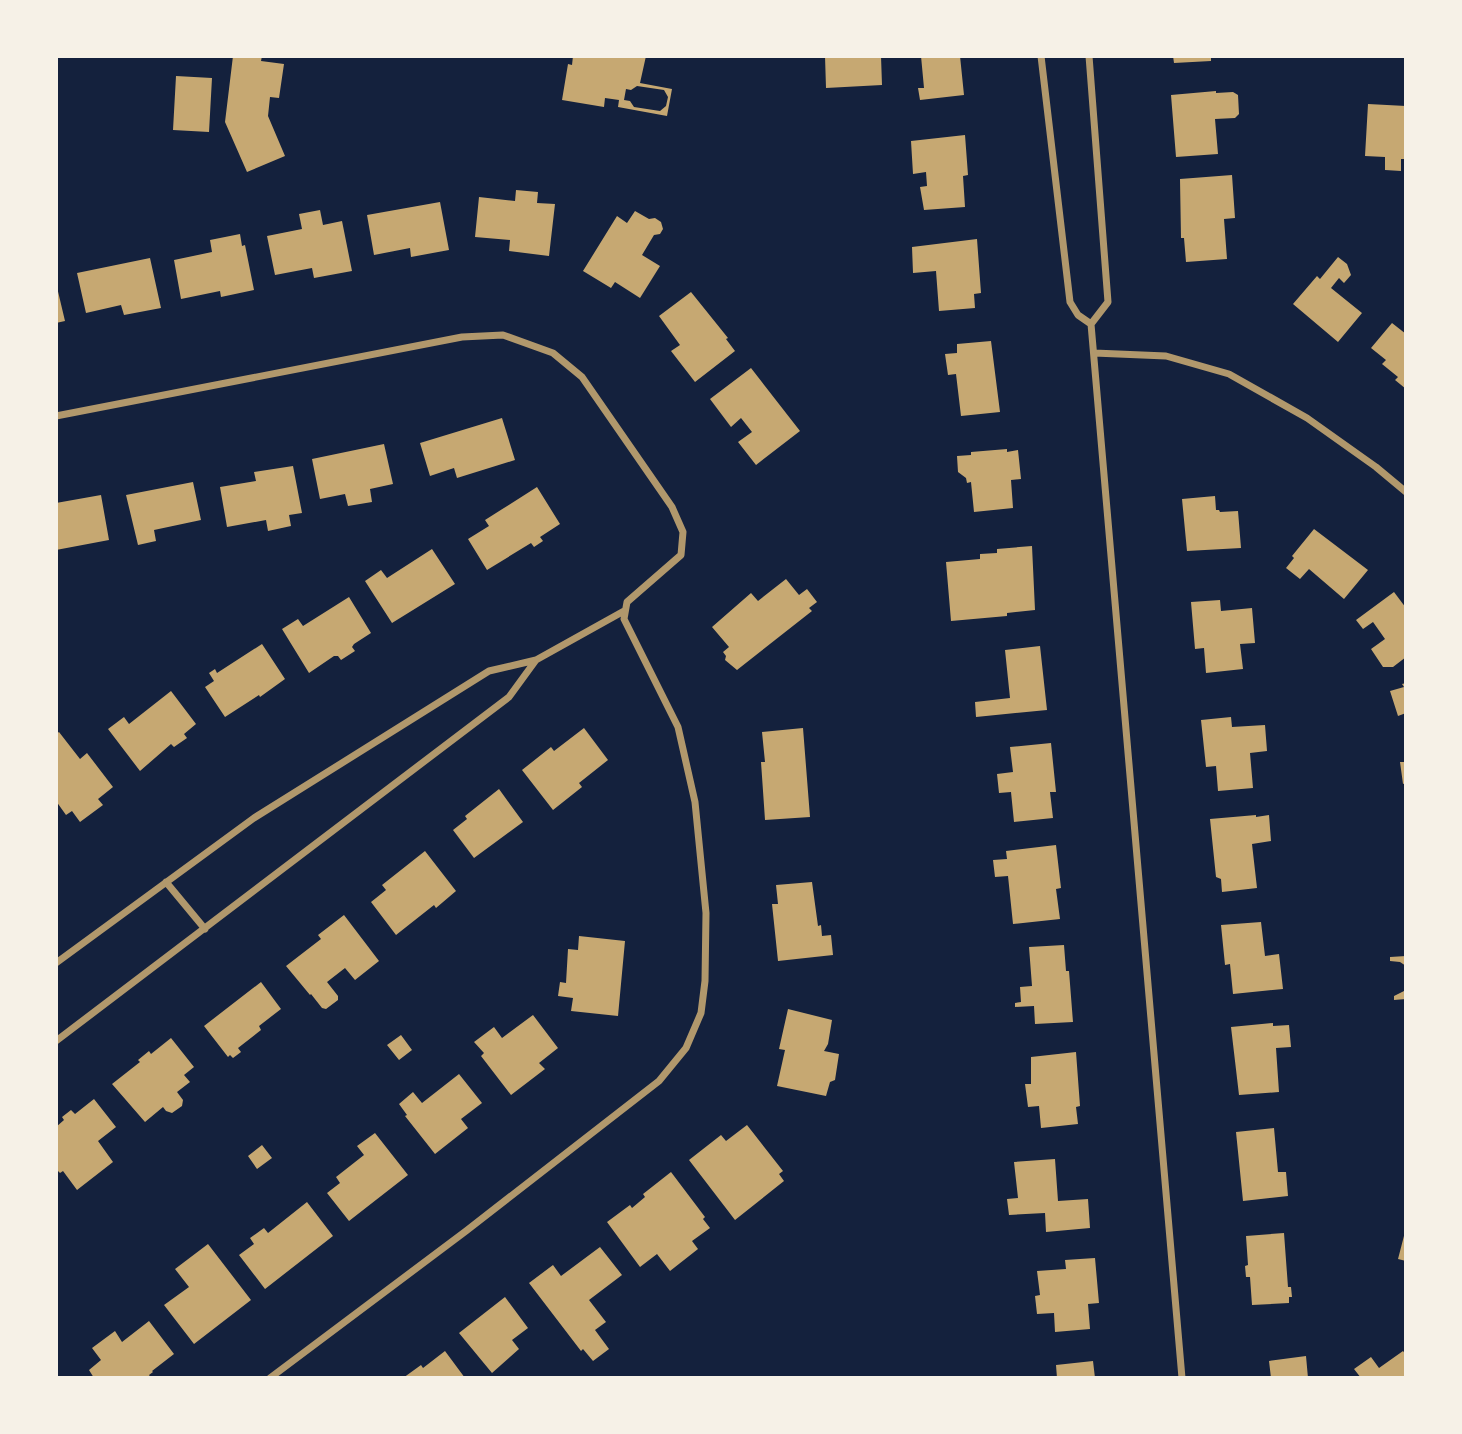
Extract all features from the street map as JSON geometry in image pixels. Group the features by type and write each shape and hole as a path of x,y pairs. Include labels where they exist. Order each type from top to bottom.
{"street":[{"path":"1041,56 1070,302 1078,314 1091,324"},
{"path":"1089,56 1108,302 1091,324 1182,1378"},
{"path":"56,416 462,337 503,335 553,353 582,377 671,507 683,532 681,555 627,602 624,619 678,727 695,802 706,913 705,981 701,1013 687,1048 659,1081 466,1231 270,1378"},
{"path":"1094,353 1166,356 1229,374 1307,418 1406,492"},
{"path":"56,963 254,818 489,671 536,660 624,611"},
{"path":"56,1041 509,697 536,660"},
{"path":"166,882 205,929"}],"building":[{"path":"233,56 262,56 261,61 284,64 279,98 270,97 268,116 285,156 247,172 225,122"},
{"path":"573,56 646,56 640,83 672,89 667,116 618,107 619,100 605,98 604,107 562,100 568,64 572,65","holes":["637,86 664,90 668,97 666,106 660,111 634,107 630,101 624,100 626,89 631,90"]},
{"path":"825,56 881,56 882,85 826,88"},
{"path":"921,56 960,56 964,95 920,100 918,88 924,88"},
{"path":"1173,56 1211,56 1211,61 1174,63"},
{"path":"176,76 212,78 209,132 173,130"},
{"path":"1216,91 1238,95 1239,114 1235,118 1215,119 1218,154 1176,157 1171,95"},
{"path":"1368,104 1406,106 1406,159 1401,159 1401,171 1385,170 1385,157 1365,156"},
{"path":"965,135 968,175 963,176 965,207 924,210 920,187 927,186 926,172 913,174 911,141"},
{"path":"1232,175 1235,218 1224,219 1227,259 1186,262 1184,238 1181,238 1180,179"},
{"path":"516,190 538,192 537,203 555,204 549,256 509,251 510,240 475,237 479,197 515,201"},
{"path":"440,202 449,250 411,257 410,248 374,255 367,215"},
{"path":"320,210 323,225 342,221 352,271 314,278 312,268 275,275 267,236 302,229 299,214"},
{"path":"635,211 649,219 655,218 661,222 663,229 660,234 654,235 642,255 660,266 640,298 615,282 611,288 583,271 617,216 627,223"},
{"path":"240,234 242,246 245,245 254,290 221,297 220,291 181,299 174,260 212,252 210,240"},
{"path":"977,239 981,293 974,294 975,308 939,311 936,271 913,273 912,247"},
{"path":"1338,257 1347,264 1351,275 1344,283 1339,278 1331,288 1362,313 1338,342 1293,304 1317,276 1320,279"},
{"path":"150,258 161,308 124,315 121,305 86,313 77,273"},
{"path":"56,283 65,321 56,323"},
{"path":"691,292 728,338 726,339 735,351 695,382 671,351 680,345 659,316"},
{"path":"1392,323 1406,334 1406,389 1395,380 1398,377 1382,364 1386,360 1371,348"},
{"path":"991,341 1000,412 961,416 956,374 948,375 945,354 957,353 957,344"},
{"path":"751,368 800,431 756,465 738,442 752,432 741,418 731,427 710,399"},
{"path":"502,418 515,460 457,478 454,468 430,476 420,443"},
{"path":"384,444 393,484 370,489 372,502 348,506 345,494 320,499 312,459"},
{"path":"1007,449 1007,452 1018,450 1021,479 1011,480 1013,508 974,512 971,482 967,483 966,478 958,472 957,456"},
{"path":"293,466 302,513 289,515 291,526 268,531 266,520 227,527 220,487 256,481 254,472"},
{"path":"193,482 201,520 154,530 156,541 138,545 126,495"},
{"path":"537,487 560,524 540,537 543,541 534,547 531,543 487,570 468,539 489,526 485,520"},
{"path":"101,495 109,540 56,550 56,503"},
{"path":"1215,496 1216,510 1238,511 1241,548 1187,551 1182,499"},
{"path":"1314,529 1368,570 1344,599 1309,569 1300,579 1286,568 1294,558 1292,556"},
{"path":"1032,546 1035,610 1007,613 1007,616 951,621 946,562 980,559 980,554 997,553 997,549"},
{"path":"432,549 455,584 392,623 365,581 381,570 387,578"},
{"path":"786,579 799,595 807,589 817,602 809,608 812,611 737,670 725,660 723,652 729,647 712,627 751,593 758,601"},
{"path":"1394,592 1406,608 1406,657 1393,667 1383,667 1371,649 1385,639 1373,622 1363,629 1356,620"},
{"path":"349,597 371,633 354,644 352,647 355,651 341,660 334,656 309,673 282,629 298,619 303,626"},
{"path":"1220,600 1221,611 1252,608 1255,643 1240,644 1243,669 1206,673 1204,648 1195,649 1191,602"},
{"path":"262,644 285,679 225,717 205,687 214,681 209,673 215,669 217,673"},
{"path":"1040,646 1047,710 976,717 975,702 1010,698 1005,650"},
{"path":"1406,683 1406,713 1398,716 1390,691 1404,687 1402,684"},
{"path":"171,691 196,724 184,734 187,738 174,747 171,744 140,771 108,729 124,717 129,724"},
{"path":"1231,717 1232,727 1265,725 1267,751 1250,753 1253,788 1218,791 1216,766 1206,767 1201,720"},
{"path":"584,728 608,760 579,783 582,787 553,810 522,770 551,747 554,751"},
{"path":"803,728 810,817 765,820 762,732"},
{"path":"59,732 80,759 87,753 113,787 98,799 103,805 80,822 72,811 66,815 56,801 56,734"},
{"path":"1051,743 1056,792 1050,792 1053,818 1014,822 1011,792 999,793 997,774 1013,772 1010,747"},
{"path":"1400,762 1406,762 1406,783 1403,784"},
{"path":"499,789 523,822 474,858 453,830 467,819 465,816"},
{"path":"1269,815 1271,841 1252,844 1257,888 1222,892 1221,879 1216,877 1210,819"},
{"path":"1056,845 1061,888 1056,889 1060,919 1013,924 1008,876 995,877 993,860 1007,859 1006,851"},
{"path":"425,851 456,891 396,935 371,902 386,890 382,885"},
{"path":"812,882 818,926 821,925 822,936 831,935 833,955 778,961 772,904 778,904 776,885"},
{"path":"344,915 379,961 355,980 345,968 327,982 338,1000 326,1009 322,1008 286,966 321,939 318,935"},
{"path":"1261,922 1265,956 1279,954 1283,989 1233,994 1230,964 1225,965 1221,925"},
{"path":"579,936 625,941 618,1016 571,1011 573,998 558,996 560,982 566,983 568,949 578,950"},
{"path":"1064,945 1073,1022 1035,1024 1034,1006 1015,1007 1015,1003 1021,1002 1020,987 1032,986 1029,947"},
{"path":"1406,956 1406,966 1390,961 1390,957"},
{"path":"261,982 281,1009 259,1026 261,1030 238,1048 241,1052 233,1058 230,1055 228,1057 204,1026"},
{"path":"1406,990 1406,999 1394,1000 1394,996"},
{"path":"788,1009 832,1020 828,1044 824,1051 839,1054 835,1080 830,1082 826,1096 777,1086 785,1050 779,1049"},
{"path":"533,1015 558,1048 539,1063 545,1069 511,1095 481,1056 484,1053 474,1042 494,1027 502,1038"},
{"path":"1273,1023 1273,1026 1289,1025 1291,1047 1276,1048 1279,1092 1239,1095 1231,1027"},
{"path":"401,1035 412,1050 399,1060 387,1045"},
{"path":"171,1038 194,1067 184,1075 190,1082 177,1092 183,1100 182,1106 172,1113 163,1107 145,1122 112,1084 140,1062 138,1060 149,1051 151,1054"},
{"path":"1076,1052 1080,1106 1076,1107 1078,1124 1041,1128 1039,1106 1028,1107 1025,1084 1031,1084 1031,1057"},
{"path":"459,1074 482,1103 461,1119 468,1128 435,1154 405,1116 407,1115 399,1104 413,1092 422,1103"},
{"path":"94,1099 116,1127 98,1141 113,1162 77,1190 63,1171 60,1173 56,1169 56,1127 64,1120 62,1117 71,1110 75,1114"},
{"path":"747,1125 783,1171 779,1174 784,1181 735,1220 689,1160 721,1135 726,1141"},
{"path":"1274,1128 1278,1172 1286,1172 1288,1196 1243,1201 1236,1132"},
{"path":"375,1133 408,1175 349,1221 327,1193 340,1183 336,1177 364,1155 357,1146"},
{"path":"262,1145 272,1158 257,1169 248,1156"},
{"path":"1055,1159 1058,1201 1088,1199 1090,1228 1046,1232 1045,1213 1009,1215 1007,1199 1018,1198 1014,1162"},
{"path":"671,1172 705,1217 703,1219 710,1228 692,1241 698,1249 670,1271 657,1254 640,1267 607,1222 630,1205 632,1208 645,1197 643,1194"},
{"path":"307,1202 333,1236 265,1289 239,1255 254,1244 250,1238 264,1228 268,1233"},
{"path":"1406,1232 1406,1261 1398,1259"},
{"path":"1284,1233 1288,1287 1291,1287 1292,1297 1289,1297 1289,1303 1252,1305 1250,1277 1246,1277 1245,1266 1248,1265 1246,1236"},
{"path":"208,1244 251,1300 194,1344 164,1305 189,1287 175,1269"},
{"path":"600,1247 622,1275 589,1300 606,1322 595,1330 609,1349 593,1361 583,1349 581,1351 529,1283 553,1265 561,1276"},
{"path":"1095,1258 1099,1303 1088,1304 1090,1329 1055,1332 1054,1313 1037,1314 1035,1296 1040,1295 1037,1271 1066,1269 1065,1260"},
{"path":"505,1297 528,1328 512,1340 519,1349 492,1373 459,1333"},
{"path":"149,1321 174,1354 152,1371 149,1375 151,1378 94,1378 89,1370 101,1360 92,1348 115,1331 122,1342"},
{"path":"445,1351 465,1378 403,1378 421,1365 423,1368"},
{"path":"1403,1351 1406,1355 1406,1378 1361,1378 1354,1369 1371,1357 1379,1368"},
{"path":"1306,1356 1308,1378 1271,1378 1269,1361"},
{"path":"1093,1361 1095,1378 1057,1378 1056,1365"}]}
